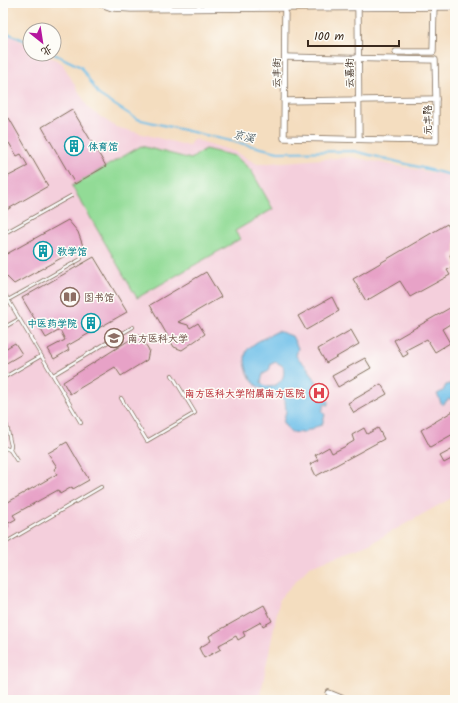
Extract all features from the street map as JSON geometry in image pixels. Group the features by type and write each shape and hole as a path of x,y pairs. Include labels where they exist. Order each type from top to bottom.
{"street":[{"path":"98,3 112,8 285,5 358,7 434,5 455,7"},
{"name":"云丰街","path":"284,138 285,5"},
{"path":"396,52 434,52 434,5"},
{"name":"云嘉街","path":"358,7 359,139"},
{"path":"285,57 435,60 436,100"},
{"name":"元丰路","path":"284,101 436,100 436,141 284,138"},
{"path":"329,693 346,700"}],"lane":[{"path":"3,234 72,196"},
{"path":"8,300 81,258"},
{"path":"3,291 81,423"},
{"path":"3,328 20,319"},
{"path":"53,375 133,327"},
{"path":"3,378 41,356"},
{"path":"121,398 146,441 195,413 172,374"},
{"path":"3,419 8,428 8,438 11,445 10,450"},
{"path":"3,447 10,450 17,461"},
{"path":"3,544 101,487"}],"shaded area":[{"path":"3,32 22,42 22,62 62,63 89,109 116,127 189,146 193,139 236,152 257,164 351,157 455,177 455,496 366,546 310,566 280,598 261,692 263,700 3,700"}],"green space":[{"path":"141,146 191,159 205,149 235,156 251,170 273,209 235,231 240,239 137,298 72,186"}],"water":[{"path":"278,331 292,336 298,348 296,356 308,368 329,402 328,405 325,404 322,411 325,415 322,425 311,430 307,430 304,433 290,432 283,423 286,411 285,400 258,386 249,376 247,371 245,355 250,347 256,342","holes":["276,362 283,366 284,374 280,382 270,387 263,385 261,382 263,374 269,371 271,364"]},
{"path":"455,383 455,399 449,399 442,405 437,394 443,391 446,385"}],"building":[{"name":"体育馆","path":"72,109 106,166 75,184 42,127"},
{"path":"9,118 48,186 3,212 3,179 28,166 21,154 17,156 9,143 3,146 3,121"},
{"name":"教学馆","path":"68,220 78,232 83,246 14,284 3,273 3,256"},
{"path":"447,224 455,237 455,252 450,255 455,266 447,270 450,275 410,297 400,281 366,301 353,279"},
{"name":"图书馆","path":"94,257 127,312 67,346 69,350 54,359 48,349 65,340 60,330 46,338 22,298"},
{"path":"206,272 221,297 178,322 188,325 190,328 198,323 205,334 182,350 174,347 150,305"},
{"path":"332,297 339,311 306,330 298,316"},
{"path":"455,305 455,321 442,329 450,343 435,352 427,339 406,350 408,354 403,357 394,340"},
{"path":"351,330 359,344 326,363 318,349"},
{"path":"139,334 149,350 147,360 121,376 115,367 70,394 63,382"},
{"path":"15,343 22,354 3,365 3,350"},
{"path":"365,358 371,368 338,387 332,376"},
{"path":"381,384 387,394 354,413 348,403"},
{"path":"455,410 455,433 430,447 421,430"},
{"path":"364,428 367,434 378,428 384,439 316,476 310,464 318,460 315,455 329,447 332,453 344,447 354,441 352,435"},
{"path":"67,442 89,480 60,494 58,490 13,515 16,519 7,524 9,526 3,529 3,505 57,474 54,469 57,467 48,453"},
{"path":"455,448 455,457 444,463 440,456"},
{"path":"264,605 272,621 263,626 261,622 243,632 245,636 238,640 236,636 219,645 221,649 204,658 199,648 211,641 209,636"}],"waterway":[{"name":"京溪","path":"3,31 22,39"},
{"name":"京溪","path":"62,58 81,67 99,95 137,119 278,152 354,151 455,176"}],"place":[{"name":"体育馆","path":"74,146"},
{"name":"教学馆","path":"43,251"},
{"name":"图书馆","path":"70,297"},
{"name":"中医药学院","path":"91,323"},
{"name":"南方医科大学","path":"114,338"},
{"name":"南方医科大学附属南方医院","path":"319,393"}]}
